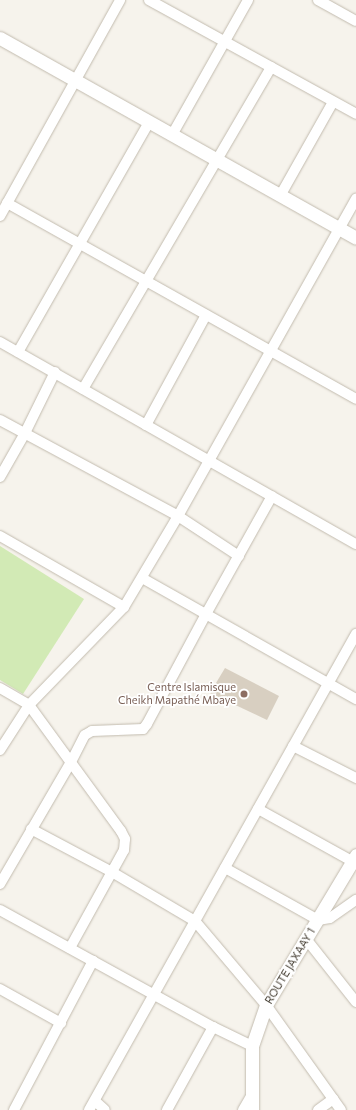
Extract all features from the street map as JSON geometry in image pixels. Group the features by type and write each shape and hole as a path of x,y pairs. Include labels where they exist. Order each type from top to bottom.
{"street":[{"path":"0,216 120,0"},
{"path":"149,0 356,114"},
{"path":"172,135 248,0"},
{"path":"324,1 356,21"},
{"path":"0,38 356,238"},
{"path":"83,389 271,67"},
{"path":"280,196 333,102"},
{"path":"18,352 149,122"},
{"path":"0,750 29,705 124,607 178,516 356,198"},
{"path":"7,203 356,399"},
{"path":"146,425 206,315"},
{"path":"0,342 356,544"},
{"path":"0,477 25,433 55,372"},
{"path":"0,420 178,516 239,556"},
{"path":"0,884 31,829 72,762 85,735 92,731 143,728 147,724 272,496"},
{"path":"0,536 124,607"},
{"path":"142,578 356,699"},
{"path":"89,1110 356,634"},
{"path":"0,688 29,705 122,831 125,839 124,850 70,948"},
{"path":"293,746 356,778"},
{"path":"258,809 354,858"},
{"path":"31,829 112,872 196,920 266,1005 341,1110"},
{"name":"ROUTE JAXAAY 1","path":"252,1110 252,1046 266,1005 354,858"},
{"path":"225,868 318,920 330,918 356,900"},
{"path":"0,910 213,1027 252,1046"},
{"path":"306,940 356,1002"},
{"path":"14,1110 93,961"},
{"path":"1,991 61,1023"},
{"path":"167,1110 213,1027"},
{"path":"243,1110 251,1096"},
{"path":"318,1110 333,1099"},
{"path":"95,1101 105,1110"}],"green space":[{"path":"0,546 84,599 23,694 0,680"}],"building":[{"path":"225,668 279,696 267,720 210,693"}],"place":[{"name":"Centre Islamisque Cheikh Mapathé Mbaye","path":"244,694"}]}
